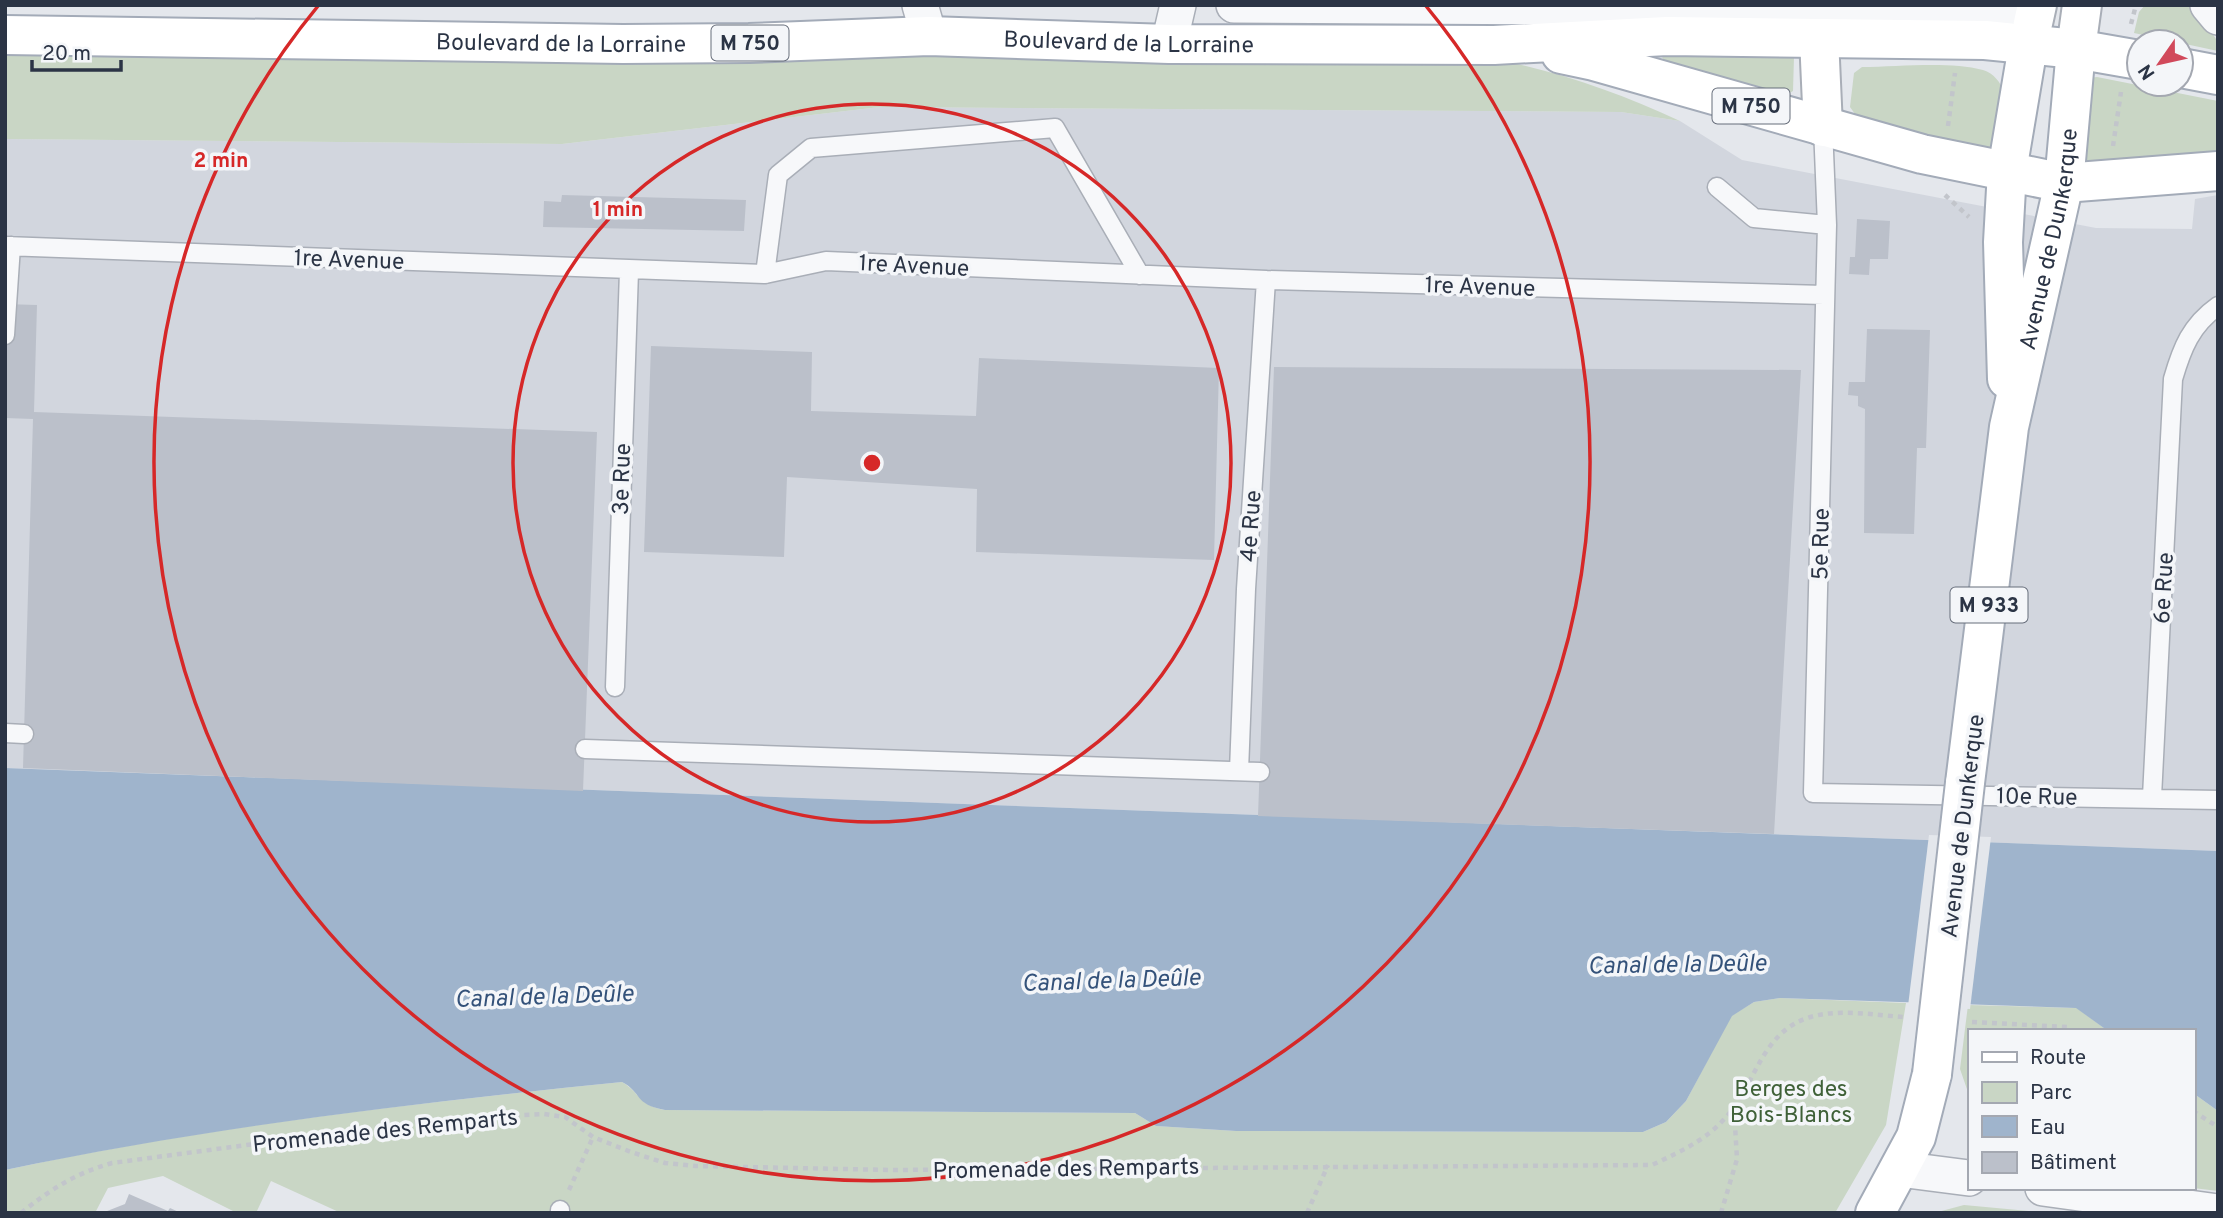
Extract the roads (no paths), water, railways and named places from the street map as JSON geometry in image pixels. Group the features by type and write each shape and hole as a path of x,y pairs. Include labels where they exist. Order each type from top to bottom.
{"main road":[{"path":"2028,46 2037,5"},
{"name":"Avenue de Dunkerque","path":"1875,1213 1916,1137 1932,1074 2009,427 2064,183 2082,5"},
{"name":"Boulevard de la Lorraine","path":"5,35 623,44 749,43 925,21 1169,44 1494,45 1667,36 1972,40 2028,46"},
{"path":"1819,38 1823,127"},
{"name":"Boulevard de la Lorraine","path":"1494,45 1594,61 1922,154 2007,171"},
{"name":"M 750","path":"2028,46 2076,49 2125,58"},
{"name":"M 933","path":"2007,171 2028,46"},
{"path":"2195,71 2218,75"},
{"name":"M 750","path":"2007,171 2064,183 2218,171"},
{"name":"Avenue de Dunkerque","path":"2007,171 2004,306 2009,427"}],"street":[{"path":"1169,44 1178,5"},
{"name":"Boulevard de la Lorraine","path":"1234,5 1712,8 1973,17"},
{"path":"1726,5 1961,11 1987,16 1997,15 2009,5"},
{"path":"2208,5 2218,17"},
{"path":"1899,1169 1968,1178"},
{"path":"2058,1190 2218,1212"}],"lane":[{"name":"5e Rue","path":"1813,793 1827,225 1823,127"},
{"path":"765,274 778,174 811,148 1055,128 1140,275"},
{"path":"1717,187 1754,218 1827,225"},
{"path":"5,335 8,246"},
{"name":"1re Avenue","path":"8,246 628,271 765,274 826,261 1266,281 1824,295"},
{"name":"3e Rue","path":"615,687 628,271"},
{"name":"4e Rue","path":"1240,771 1247,576 1266,281"},
{"name":"6e Rue","path":"2152,797 2174,379 2191,333 2218,306"},
{"path":"5,733 24,734"},
{"path":"584,749 1260,772"},
{"name":"10e Rue","path":"1813,793 2218,800"}],"water":[{"name":"Canal de la Deûle","path":"5,768 2218,851 2218,1111 2195,1094 2195,1029 2105,1029 2076,1008 1780,998 1754,1002 1732,1016 1686,1101 1666,1122 1643,1132 1236,1131 1156,1126 1135,1113 665,1110 648,1105 622,1082 312,1118 158,1141 5,1170"}],"park label":[{"name":"Berges des Bois-Blancs","path":"1791,1101"}]}
